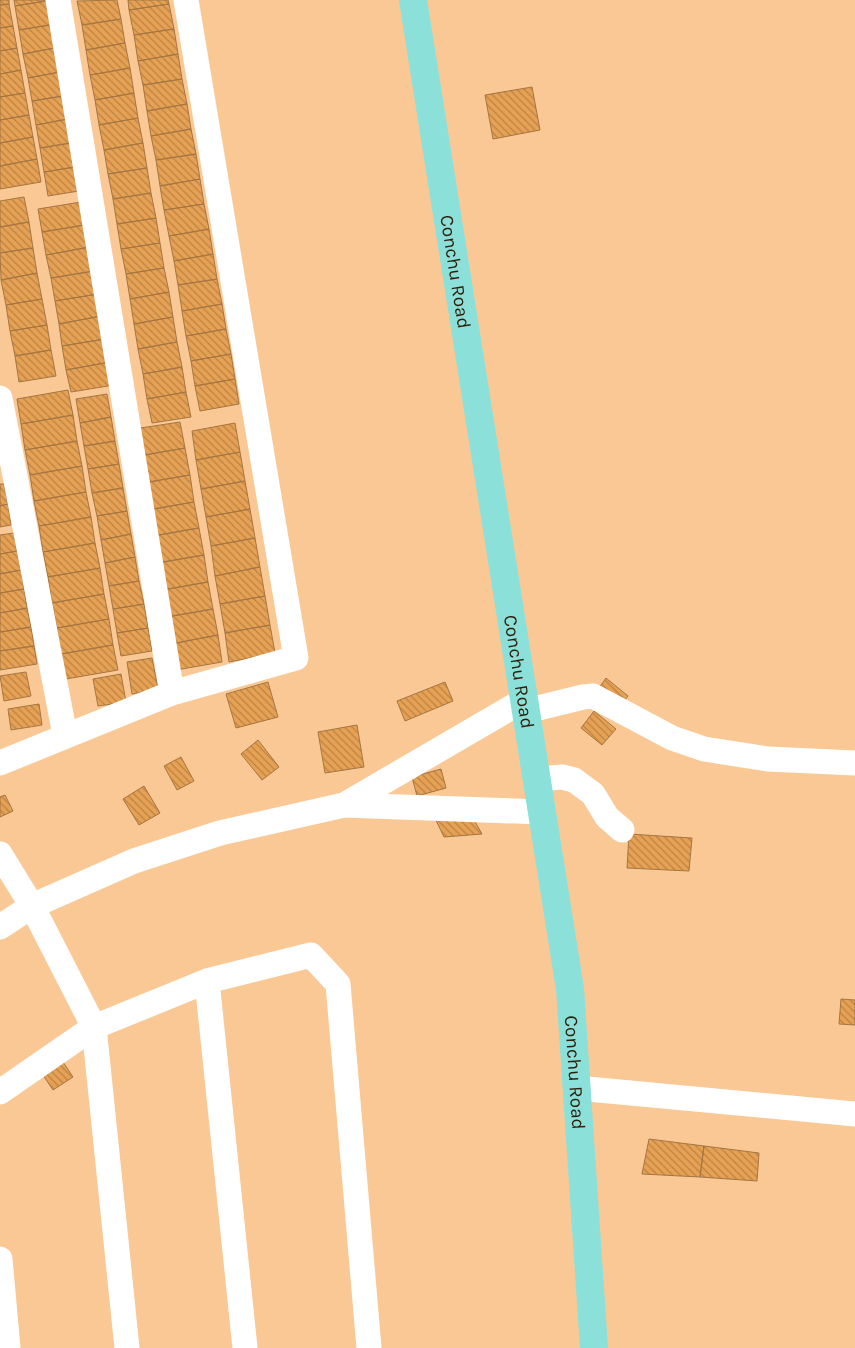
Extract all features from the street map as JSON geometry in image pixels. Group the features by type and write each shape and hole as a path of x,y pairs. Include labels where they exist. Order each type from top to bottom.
{"main road":[{"name":"Conchu Road","path":"413,0 570,989 594,1348"}],"street":[{"path":"58,0 172,693"},
{"path":"0,763 172,693 296,658 186,0"},
{"path":"0,398 65,736"},
{"path":"344,805 525,705 592,696 672,738 704,749 768,759 855,763"},
{"path":"537,779 562,777 574,780 593,794 607,817 622,830"},
{"path":"0,927 32,906 134,861 211,836 344,805 542,812"},
{"path":"0,854 32,906 94,1027 127,1348"},
{"path":"0,1092 94,1027 207,981 311,955 338,984 369,1348"},
{"path":"207,981 245,1348"},
{"path":"577,1088 855,1114"},
{"path":"0,1262 8,1348"}],"building":[{"path":"0,0 9,0 9,4 0,5"},
{"path":"14,0 52,0 15,6"},
{"path":"52,0 56,24 19,30 15,6"},
{"path":"117,0 121,19 82,25 77,1"},
{"path":"128,0 168,0 169,4 129,10"},
{"path":"9,4 13,26 0,28 0,5"},
{"path":"169,4 174,29 134,35 129,10"},
{"path":"121,19 125,43 86,50 82,25"},
{"path":"56,24 60,47 23,54 19,30"},
{"path":"13,26 17,48 0,51 0,28"},
{"path":"174,29 178,54 138,61 134,35"},
{"path":"125,43 130,68 90,75 86,50"},
{"path":"60,47 65,71 28,78 23,54"},
{"path":"17,48 21,70 0,74 0,51"},
{"path":"178,54 182,79 143,85 138,61"},
{"path":"130,68 134,93 95,100 90,75"},
{"path":"21,70 25,93 0,97 0,74"},
{"path":"65,71 69,95 32,101 28,78"},
{"path":"182,79 187,104 147,111 143,85"},
{"path":"532,87 540,130 493,139 485,95"},
{"path":"25,93 29,115 0,120 0,97"},
{"path":"134,93 138,118 99,125 95,100"},
{"path":"69,95 73,118 36,125 32,101"},
{"path":"187,104 191,129 151,136 147,111"},
{"path":"29,115 33,137 0,143 0,120"},
{"path":"73,118 77,142 40,148 36,125"},
{"path":"138,118 143,143 104,150 99,125"},
{"path":"191,129 196,154 156,160 151,136"},
{"path":"33,137 37,159 0,166 0,143"},
{"path":"77,142 81,166 44,172 40,148"},
{"path":"143,143 147,168 108,174 104,150"},
{"path":"196,154 200,179 160,186 156,160"},
{"path":"37,159 41,182 0,189 0,166"},
{"path":"81,166 85,190 48,196 44,172"},
{"path":"147,168 151,193 113,199 108,174"},
{"path":"200,179 204,204 164,210 160,186"},
{"path":"151,193 156,218 117,224 113,199"},
{"path":"24,197 29,222 0,227 0,201"},
{"path":"81,202 85,225 42,232 38,209"},
{"path":"204,204 209,229 169,236 164,210"},
{"path":"156,218 160,243 121,249 117,224"},
{"path":"29,222 33,248 0,253 0,227"},
{"path":"85,225 90,247 46,255 42,232"},
{"path":"209,229 213,254 174,261 169,236"},
{"path":"160,243 164,268 126,274 121,249"},
{"path":"90,247 94,271 51,278 46,255"},
{"path":"33,248 37,273 1,280 0,253"},
{"path":"213,254 217,279 178,285 174,261"},
{"path":"164,268 169,292 130,299 126,274"},
{"path":"94,271 98,294 55,301 51,278"},
{"path":"37,273 42,299 6,305 1,280"},
{"path":"217,279 222,304 182,311 178,285"},
{"path":"169,292 173,317 134,324 130,299"},
{"path":"98,294 101,316 59,324 55,301"},
{"path":"42,299 47,325 10,331 6,305"},
{"path":"222,304 226,329 186,336 182,311"},
{"path":"101,316 105,339 62,346 59,324"},
{"path":"173,317 177,342 138,349 134,324"},
{"path":"47,325 51,350 15,356 10,331"},
{"path":"226,329 231,354 191,361 186,336"},
{"path":"105,339 110,362 66,370 62,346"},
{"path":"177,342 182,367 143,374 138,349"},
{"path":"51,350 56,376 19,382 15,356"},
{"path":"231,354 235,379 195,386 191,361"},
{"path":"110,362 114,385 71,392 66,370"},
{"path":"182,367 186,392 147,399 143,374"},
{"path":"235,379 239,404 200,411 195,386"},
{"path":"68,390 73,415 21,424 17,399"},
{"path":"186,392 191,417 152,423 147,399"},
{"path":"107,394 111,417 80,423 76,399"},
{"path":"73,415 77,441 25,450 21,424"},
{"path":"111,417 115,441 84,446 80,423"},
{"path":"180,422 185,448 139,456 134,429"},
{"path":"235,423 240,452 196,460 192,431"},
{"path":"77,441 82,466 30,475 25,450"},
{"path":"115,441 119,464 88,469 84,446"},
{"path":"185,448 190,475 143,483 139,456"},
{"path":"240,452 245,481 201,489 196,460"},
{"path":"119,464 123,488 92,493 88,469"},
{"path":"82,466 86,492 34,501 30,475"},
{"path":"190,475 194,502 148,510 143,483"},
{"path":"245,481 250,509 206,517 201,489"},
{"path":"0,484 4,484 8,504 0,506"},
{"path":"123,488 127,511 97,516 92,493"},
{"path":"86,492 91,517 39,526 34,501"},
{"path":"194,502 199,528 153,536 148,510"},
{"path":"8,504 11,525 0,527 0,506"},
{"path":"250,509 255,538 211,546 206,517"},
{"path":"127,511 131,534 101,540 97,516"},
{"path":"91,517 95,543 43,552 39,526"},
{"path":"199,528 204,555 157,563 153,536"},
{"path":"14,533 17,551 0,554 0,535"},
{"path":"131,534 135,557 105,563 101,540"},
{"path":"255,538 260,567 215,576 211,546"},
{"path":"95,543 100,568 48,577 43,552"},
{"path":"17,551 21,570 0,574 0,554"},
{"path":"204,555 208,582 162,590 157,563"},
{"path":"135,557 139,581 109,586 105,563"},
{"path":"260,567 265,596 220,604 215,576"},
{"path":"100,568 104,594 52,603 48,577"},
{"path":"21,570 24,589 0,593 0,574"},
{"path":"139,581 144,604 113,609 109,586"},
{"path":"208,582 213,609 167,617 162,590"},
{"path":"24,589 27,608 0,613 0,593"},
{"path":"104,594 109,619 57,628 52,603"},
{"path":"265,596 270,625 225,633 220,604"},
{"path":"144,604 148,628 117,633 113,609"},
{"path":"27,608 31,627 0,632 0,613"},
{"path":"213,609 218,635 171,644 167,617"},
{"path":"109,619 113,645 61,654 57,628"},
{"path":"270,625 275,653 229,662 225,633"},
{"path":"31,627 34,646 0,651 0,632"},
{"path":"148,628 152,651 121,656 117,633"},
{"path":"218,635 222,662 176,670 171,644"},
{"path":"113,645 118,670 66,679 61,654"},
{"path":"34,646 37,664 0,670 0,651"},
{"path":"152,658 158,689 132,694 127,662"},
{"path":"26,672 31,696 4,701 0,676"},
{"path":"121,674 126,702 98,706 93,679"},
{"path":"606,678 628,696 621,705 599,688"},
{"path":"268,682 278,717 236,728 226,694"},
{"path":"445,682 453,701 405,721 397,701"},
{"path":"39,704 42,725 11,730 8,709"},
{"path":"594,711 616,729 602,745 581,728"},
{"path":"357,725 364,767 325,773 318,732"},
{"path":"258,740 279,767 262,780 241,754"},
{"path":"181,757 194,781 177,790 164,766"},
{"path":"441,769 446,788 417,796 412,777"},
{"path":"144,786 160,813 139,825 123,799"},
{"path":"5,795 13,811 0,817 0,797"},
{"path":"469,811 482,834 444,837 432,812"},
{"path":"629,834 692,838 689,871 627,868"},
{"path":"841,999 855,1000 855,1025 839,1024"},
{"path":"59,1056 73,1077 53,1090 39,1069"},
{"path":"649,1139 704,1146 700,1177 642,1174"},
{"path":"704,1146 759,1153 757,1181 700,1177"}]}
